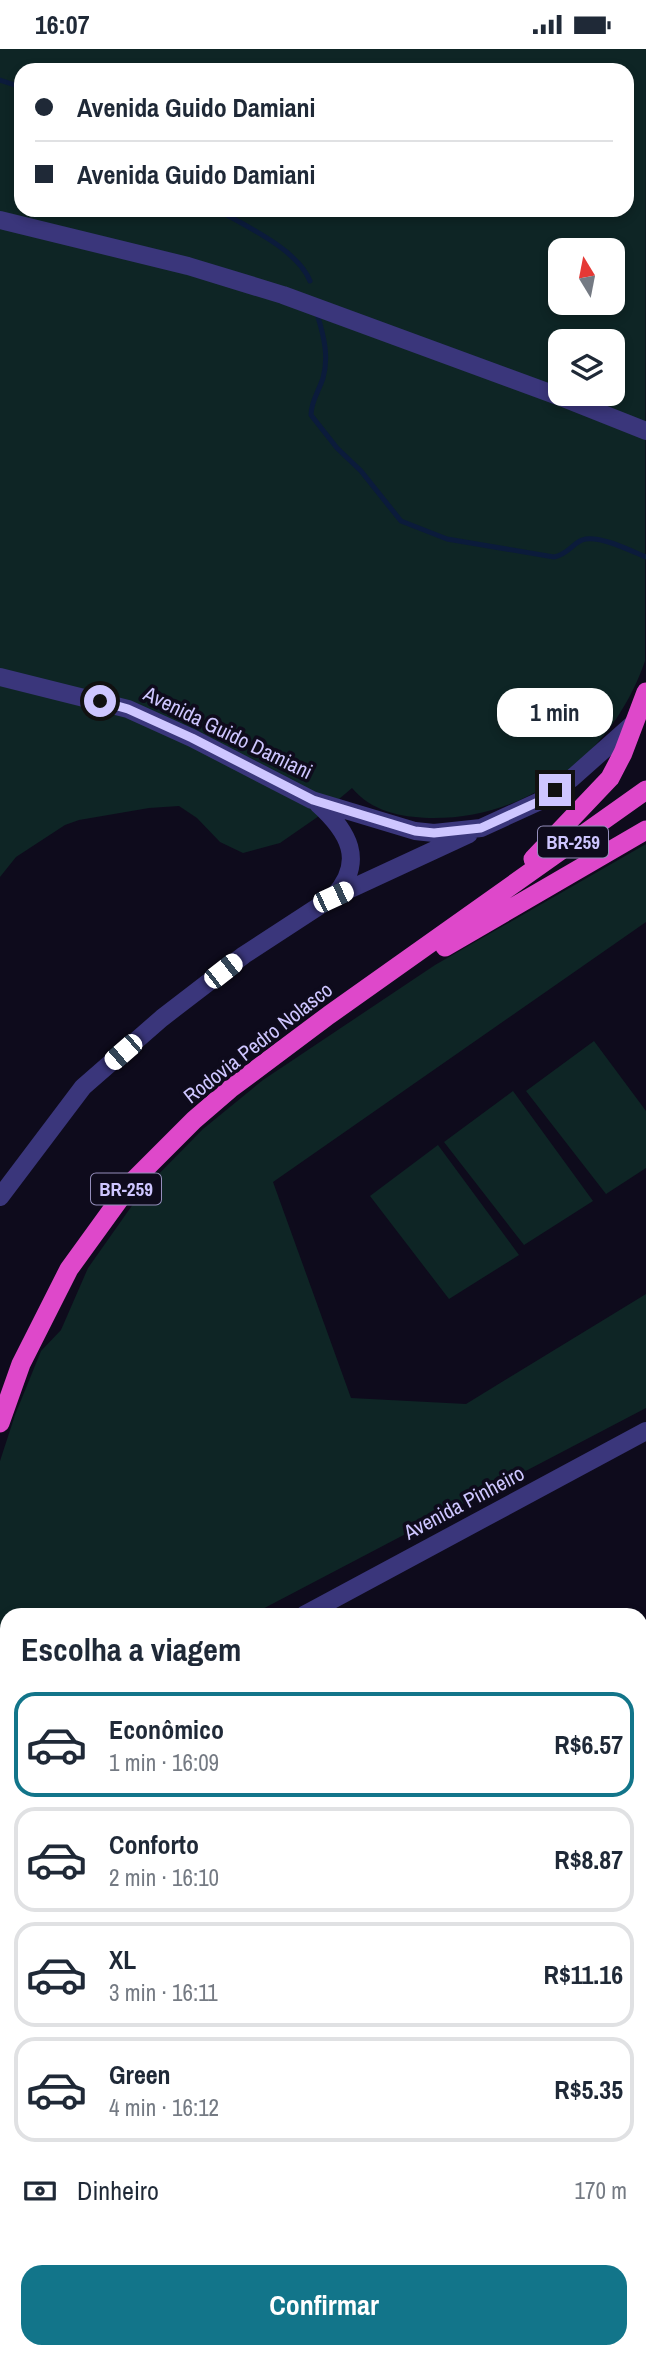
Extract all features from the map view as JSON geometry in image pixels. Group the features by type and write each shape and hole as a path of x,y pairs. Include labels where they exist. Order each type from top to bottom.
{"highway":[{"path":"499,894 610,778 646,692"},
{"name":"Rodovia Pedro Nolasco","path":"0,1423 17,1374 69,1269 132,1182 194,1120 230,1089 329,1015 646,790"},
{"path":"329,1015 646,830"}],"street":[{"path":"0,220 188,266 283,295 646,431"},
{"name":"Avenida Guido Damiani","path":"0,677 128,709 192,738 313,800 415,831 434,833 481,828 540,801 571,779 634,723"},
{"name":"Avenida Guido Damiani","path":"313,800 338,822 351,855 350,872 333,897"},
{"path":"0,1197 83,1087 162,1018 244,955 333,897 481,828"},
{"name":"Avenida Pinheiro","path":"317,1608 646,1431"}],"green space":[{"path":"0,49 646,49 645,661 631,695 612,725 589,752 563,775 533,794 466,816 407,816 377,807 352,788 319,816 280,843 243,853 220,842 197,818 179,806 149,808 79,820 65,825 16,857 0,877"},
{"path":"646,844 646,922 273,1182 351,1398 466,1404 646,1294 646,1408 264,1608 0,1608 0,1461 41,1351 61,1330 88,1268 143,1190 203,1129 263,1080 435,965"},
{"path":"594,1041 646,1111 646,1168 606,1194 526,1091"},
{"path":"513,1091 593,1201 524,1245 444,1142"},
{"path":"438,1145 519,1255 449,1299 370,1196"}],"waterway":[{"path":"0,80 14,85"},
{"path":"231,217 283,249 304,270 310,281"},
{"path":"318,317 326,362 311,415 401,521 447,539 554,557 563,554 582,540 589,539 614,544 646,557"}],"route":[{"path":"100,701 128,709 192,738 313,800 415,831 434,833 481,828 540,801 555,790"}]}
